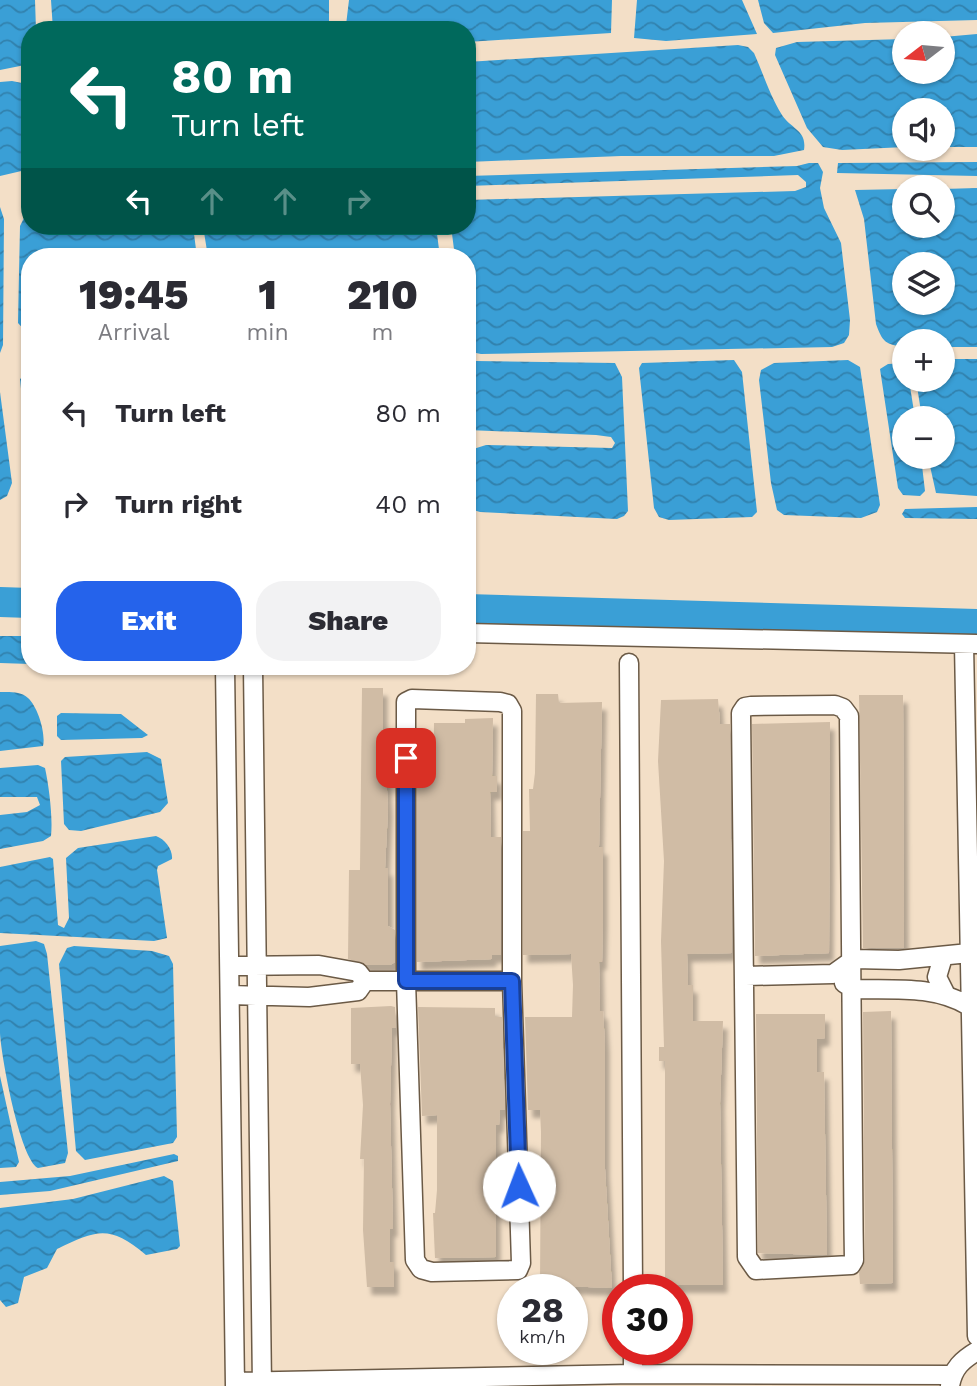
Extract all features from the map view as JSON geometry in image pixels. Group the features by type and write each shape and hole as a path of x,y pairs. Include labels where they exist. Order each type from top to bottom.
{"street":[{"path":"476,633 970,644 969,953 977,1336"},
{"path":"629,663 633,1274"},
{"path":"225,675 235,1384 633,1374 951,1381 962,1360 977,1351"},
{"path":"253,675 262,1383"},
{"path":"412,699 508,704 512,711 512,981 522,1263 518,1270 432,1272 421,1269 415,1259 406,981 407,702 412,699"},
{"path":"835,705 843,708 849,716 854,959 853,1263 756,1270 747,1257 741,713 744,707 835,705"},
{"path":"746,976 833,974 854,959 943,957 969,953"},
{"path":"943,957 937,977 944,993"},
{"path":"230,967 319,965 358,972 365,981"},
{"path":"319,965 319,995"},
{"path":"833,974 853,989 928,990 944,993 970,1006"},
{"path":"231,995 319,995 358,991 365,981"},
{"path":"365,981 512,981"},
{"path":"633,1365 633,1374"}],"water":[{"path":"0,0 35,0 36,21 21,21 21,66 0,70"},
{"path":"51,0 329,0 329,21 52,21"},
{"path":"349,0 612,0 611,33 476,41 476,21 346,21"},
{"path":"637,0 742,0 757,34 666,41 634,38"},
{"path":"758,0 977,0 977,20 892,21 773,33 764,23"},
{"path":"977,34 977,147 955,147 955,98 892,98 892,148 842,150 823,147 807,128 775,55 776,48 797,42 892,39 892,84 956,84 956,36"},
{"path":"738,45 748,47 754,53 778,108 801,134 804,150 774,156 621,156 476,162 476,61"},
{"path":"0,82 21,83 21,171 0,176"},
{"path":"977,162 977,176 837,173 838,163"},
{"path":"818,163 823,172 820,188 824,208 841,243 850,320 849,335 844,343 832,347 476,353 476,248 454,248 452,235 476,235 476,200 795,191 806,187 806,182 798,175 476,186 476,176 797,166"},
{"path":"977,188 977,347 955,347 955,329 892,329 892,345 880,335 876,324 864,219 855,190 892,189 892,238 955,238 955,189"},
{"path":"0,207 4,219 3,345 0,353"},
{"path":"21,224 21,235 194,235 196,248 21,248 21,326 18,323"},
{"path":"204,235 437,235 439,248 207,248"},
{"path":"955,359 977,359 977,496 936,493 931,469 955,469 955,406 920,406 918,392 955,392"},
{"path":"734,360 742,372 757,512 752,517 669,520 659,517 654,508 639,368 642,363"},
{"path":"848,360 860,367 880,505 877,512 861,518 784,515 777,510 771,483 759,380 761,370 774,363"},
{"path":"476,361 615,363 622,377 628,511 617,519 476,511 476,448 486,445 612,448 615,443 611,437 476,430"},
{"path":"892,364 892,392 911,392 913,406 892,406 892,448 880,369"},
{"path":"0,392 12,483 7,496 0,500"},
{"path":"895,469 922,469 925,491 920,496 903,495 898,488"},
{"path":"977,507 977,519 905,518 902,514 905,509"},
{"path":"0,636 21,636 21,664 0,663"},
{"path":"0,692 22,694 32,702 42,728 43,746 0,751"},
{"path":"61,713 121,714 148,735 142,738 61,740 57,736 57,716"},
{"path":"147,752 161,759 168,803 160,812 81,831 69,830 64,824 61,761 65,757"},
{"path":"38,765 45,768 51,811 51,836 43,841 0,849 0,815 27,812 40,805 37,797 0,797 0,768"},
{"path":"156,836 165,842 172,856 172,859 158,866 157,870 167,938 154,941 0,933 0,867 50,857 53,859 58,925 64,928 69,918 66,858 78,848"},
{"path":"36,941 44,944 47,954 68,1153 65,1163 38,1168 31,1161 18,1127 0,1033 0,946"},
{"path":"74,946 152,951 169,956 173,964 177,1137 173,1143 85,1160 76,1151 59,964 67,948"},
{"path":"0,1076 19,1162 16,1167 0,1168"},
{"path":"174,1154 178,1156 178,1161 50,1191 0,1195 0,1182 70,1176"},
{"path":"164,1176 173,1181 180,1246 177,1249 146,1255 112,1234 93,1234 57,1249 47,1268 24,1277 18,1303 6,1307 0,1300 0,1208 73,1199"}],"building":[{"path":"362,688 383,688 383,752 388,809 385,868 388,868 388,926 395,930 395,962 390,965 367,965 348,959 349,870 360,870"},
{"path":"536,694 558,694 559,703 602,702 599,847 603,847 603,920 602,962 599,962 600,1011 603,1011 605,1045 605,1169 611,1274 602,1274 602,1288 588,1287 588,1274 540,1274 540,1110 528,1110 525,1017 572,1017 573,985 571,954 523,955 523,831 530,831 529,789 533,789"},
{"path":"859,695 903,695 904,948 863,948"},
{"path":"718,699 720,724 730,724 732,953 687,954 688,985 693,985 693,1021 723,1021 720,1103 723,1285 693,1285 693,1274 665,1274 665,1061 659,1061 659,1047 664,1047 661,941 664,861 658,761 661,700"},
{"path":"493,718 492,776 497,776 497,792 490,792 491,837 501,837 501,955 492,955 492,959 417,962 417,780 433,779 434,723 465,723 465,719"},
{"path":"830,722 829,953 755,956 752,724"},
{"path":"395,1007 396,1028 392,1028 390,1104 393,1229 390,1229 390,1262 394,1262 394,1287 367,1287 363,1230 364,1159 360,1159 363,1105 360,1064 351,1064 351,1008"},
{"path":"418,1007 495,1008 495,1017 502,1017 505,1110 500,1110 499,1125 496,1125 496,1257 435,1258 433,1213 437,1190 437,1115 422,1116"},
{"path":"891,1011 893,1283 860,1284 859,1272 865,1260 863,1012"},
{"path":"756,1014 825,1014 825,1038 817,1039 817,1072 824,1072 827,1255 758,1253"}],"waterway":[{"path":"0,602 21,603"},
{"path":"476,609 977,624"}],"route":[{"path":"406,758 406,981 512,981 519,1186"}]}
